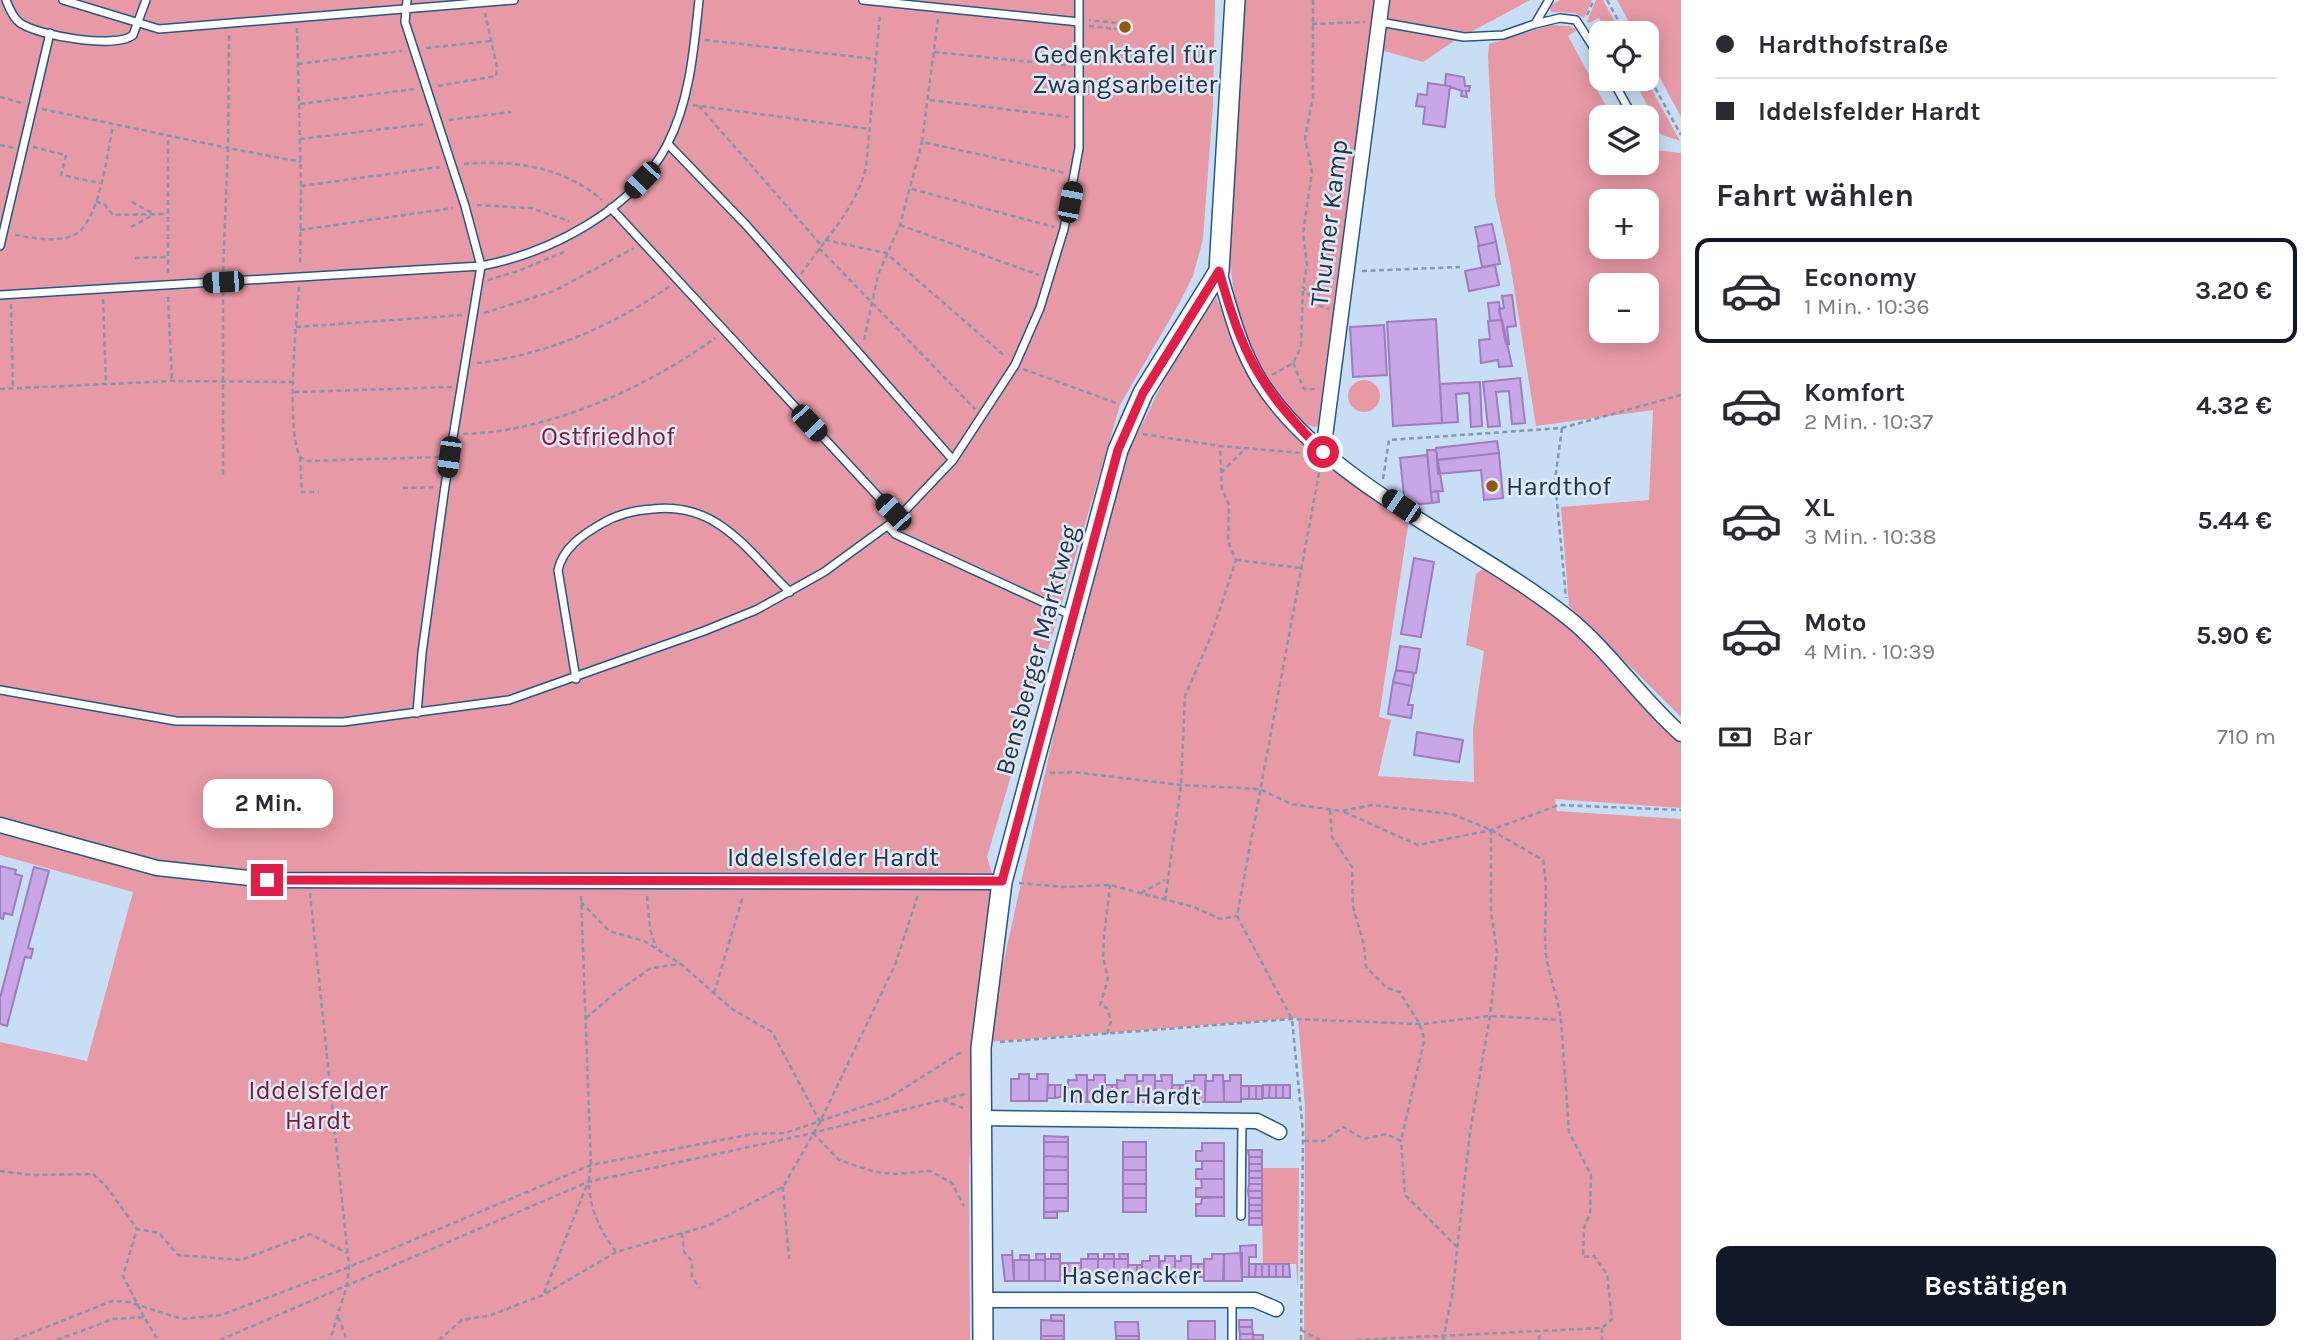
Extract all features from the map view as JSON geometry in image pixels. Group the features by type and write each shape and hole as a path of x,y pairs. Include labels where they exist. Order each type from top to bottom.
{"street":[{"name":"Bensberger Marktweg","path":"983,1340 981,1044 1002,881 1109,480 1131,418 1219,271 1235,0"},
{"name":"Thurner Kamp","path":"1321,449 1332,393 1382,0"},
{"path":"1219,271 1236,332 1260,381 1288,417 1321,449 1381,493 1567,617 1681,734"},
{"name":"Iddelsfelder Hardt","path":"0,825 157,868 309,882 1002,881"},
{"name":"In der Hardt","path":"981,1117 1257,1121 1279,1132"},
{"name":"Hasenacker","path":"984,1300 1255,1300 1276,1309"}],"lane":[{"path":"6,0 10,11 21,24 50,33 117,42 133,35 146,0"},
{"path":"63,0 159,29 514,0"},
{"path":"407,0 405,22 465,206 481,267 449,457 422,653 417,713"},
{"path":"0,295 481,267 526,253 581,228 611,208 652,169 668,144 683,103 699,0"},
{"path":"863,0 1079,22"},
{"path":"0,690 176,721 343,722 509,700 576,679 704,631 790,592 824,572 898,518 953,460 1015,365 1051,279 1065,229 1075,175 1080,119 1079,0"},
{"path":"1535,24 1549,0"},
{"path":"1379,22 1464,37 1503,35 1560,18 1580,23 1589,38"},
{"path":"0,246 50,33"},
{"path":"668,144 796,281 953,460"},
{"path":"611,208 898,518"},
{"path":"576,679 558,570 564,554 574,543 605,522 642,510 675,507 694,511 724,526 790,592"},
{"path":"888,526 895,534 1073,616"},
{"path":"1241,1216 1242,1121"},
{"path":"1232,1300 1232,1340"}],"path":[{"path":"1260,381 1293,363 1301,347 1303,288 1307,265 1303,233 1312,173 1305,138 1313,97 1313,0"},
{"path":"1580,23 1586,19 1594,0"},
{"path":"1607,0 1618,21"},
{"path":"796,281 842,220 862,186 870,129 881,2"},
{"path":"860,353 886,253 900,225 922,142 930,100 940,7"},
{"path":"297,19 301,186 294,382 295,446 300,457 302,492 319,492"},
{"path":"1079,22 1125,24 1125,30 1079,22"},
{"path":"1312,24 1379,22"},
{"path":"223,477 221,382 229,23"},
{"path":"695,38 876,59"},
{"path":"298,64 491,41"},
{"path":"934,52 1080,67"},
{"path":"1657,91 1681,135"},
{"path":"0,97 113,126 301,162"},
{"path":"930,100 1080,119"},
{"path":"683,103 870,129"},
{"path":"699,106 872,305 983,416"},
{"path":"300,139 511,112"},
{"path":"4,233 50,239 76,234 89,221 96,201 113,126"},
{"path":"168,136 167,257 172,381"},
{"path":"922,142 1075,175"},
{"path":"24,145 66,155 61,175 100,183"},
{"path":"301,186 452,166 524,164 552,170 583,184 611,208"},
{"path":"911,189 1065,229"},
{"path":"96,201 105,205 113,215 167,214"},
{"path":"132,202 156,214"},
{"path":"300,230 465,206 531,208 559,215 581,228"},
{"path":"131,227 156,214"},
{"path":"900,225 1051,279"},
{"path":"825,240 886,253 1015,365 1126,407 1137,433 1298,455 1321,449 1237,916 1292,1020 1303,1141 1301,1340"},
{"path":"135,258 167,257"},
{"path":"1348,270 1460,267"},
{"path":"465,364 515,357 604,326 678,280"},
{"path":"103,287 106,383"},
{"path":"1303,288 1317,306 1342,316"},
{"path":"11,294 13,388"},
{"path":"453,434 478,433 537,421 600,401 662,374 725,331"},
{"path":"1293,363 1304,389 1332,393"},
{"path":"0,388 172,381 294,382"},
{"path":"294,392 461,387"},
{"path":"1381,493 1389,440 1562,428 1681,395"},
{"path":"1562,428 1555,480 1567,617"},
{"path":"1165,901 1181,785 1185,696 1211,636 1236,560 1228,542 1229,505 1222,489 1220,446"},
{"path":"1221,472 1245,449"},
{"path":"300,457 308,461 449,457"},
{"path":"403,488 445,486"},
{"path":"1236,560 1301,568"},
{"path":"1044,774 1073,772 1181,785 1261,789 1291,804 1342,811 1418,845 1490,830 1559,805 1681,810"},
{"path":"1342,811 1371,805 1452,814 1490,830 1543,860 1548,887 1547,957 1557,992 1561,1020 1569,1132 1591,1175 1590,1214 1584,1228 1583,1257 1594,1256 1607,1274 1612,1320 1602,1328 1443,1339 1356,1340"},
{"path":"1330,809 1332,837 1352,867 1353,907 1364,945 1366,967 1387,989 1400,992 1409,1009 1422,1024 1424,1041 1401,1141 1405,1195 1458,1248"},
{"path":"1443,1339 1452,1296 1470,1132 1490,1016 1497,952 1491,911 1490,830"},
{"path":"1140,894 1166,880"},
{"path":"1002,881 1063,887 1110,885 1194,907 1220,919 1237,916"},
{"path":"309,882 349,1267 347,1285 330,1340"},
{"path":"645,882 650,929 657,949"},
{"path":"714,993 747,882"},
{"path":"439,1340 461,1320 491,1315 543,1295 616,1252 707,1226 783,1187 820,1122 895,965 922,882"},
{"path":"543,1295 588,1182 591,1165 581,883"},
{"path":"1107,1034 1111,1021 1107,1008 1100,1005 1108,979 1103,957 1110,885"},
{"path":"581,902 609,931 644,941 657,949 681,964 732,1009 772,1032 820,1122"},
{"path":"586,1019 614,994 651,968 681,964"},
{"path":"14,1340 112,1301 181,1318 221,1315 349,1267 591,1165 753,1134 785,1133 889,1098 964,1050 981,1044 1292,1020 1422,1024 1490,1016 1561,1020"},
{"path":"220,1340 588,1182 813,1133 982,1090"},
{"path":"943,1100 981,1117"},
{"path":"1303,1141 1323,1141 1343,1127 1364,1139 1386,1134 1401,1141"},
{"path":"813,1133 839,1160 875,1172 896,1174 930,1171 952,1183 966,1208 983,1207"},
{"path":"0,1171 93,1174 106,1186 137,1229 159,1234 178,1255 241,1260 310,1234 347,1253"},
{"path":"588,1182 597,1227 616,1252"},
{"path":"783,1187 789,1259"},
{"path":"137,1229 123,1276 158,1340"},
{"path":"682,1233 684,1252 692,1261 692,1277 700,1288"},
{"path":"57,1340 113,1318 144,1317"},
{"path":"338,1317 347,1340"},
{"path":"1602,1328 1602,1340"},
{"path":"1301,1330 1320,1340"},
{"path":"1539,1340 1540,1332"}],"green space":[{"name":"Ostfriedhof","path":"0,0 1215,0 1213,105 1203,239 1193,276 1180,302 1120,405 987,857 996,886 978,1043 969,1168 970,1340 0,1340 0,1042 87,1061 133,892 0,855"},
{"path":"1241,0 1378,0 1323,423 1315,427 1307,425 1298,417 1265,374 1240,319 1232,280 1230,259"},
{"path":"1385,0 1530,0 1454,41 1423,62 1377,49"},
{"path":"1560,0 1592,0 1584,18 1575,13 1551,12 1550,6"},
{"path":"1596,0 1603,0 1614,21 1601,21 1599,18 1589,23 1587,21"},
{"path":"1617,0 1681,0 1681,117 1659,76 1659,21 1628,21"},
{"path":"1551,25 1570,26 1577,30 1568,36 1589,75 1589,91 1598,91 1605,105 1589,105 1589,175 1659,175 1659,150 1681,153 1681,717 1569,606 1561,507 1649,500 1653,410 1536,426 1510,263 1495,196 1489,44"},
{"path":"1640,91 1653,91 1680,141 1659,134 1659,105 1647,105"},
{"path":"1216,297 1237,348 1270,404 1409,519 1379,717 1391,720 1378,776 1474,782 1473,729 1484,651 1466,645 1476,574 1485,567 1557,616 1681,737 1681,808 1555,799 1557,811 1681,819 1681,1340 1304,1340 1305,1106 1298,1018 986,1042 1079,619 1125,459 1169,370"},
{"path":"1364,380 1376,384 1380,396 1376,408 1364,412 1352,408 1348,396 1352,384"},
{"path":"1261,1168 1299,1168 1298,1288 1296,1264 1263,1264"}],"building":[{"path":"1446,74 1464,77 1465,86 1470,86 1469,91 1466,91 1467,97 1461,96 1462,91 1445,85"},
{"path":"1428,83 1450,86 1445,127 1423,124 1425,107 1416,106 1418,94 1427,95"},
{"path":"1492,224 1496,242 1479,246 1475,227"},
{"path":"1496,242 1500,264 1482,267 1478,246"},
{"path":"1495,265 1499,285 1469,291 1465,271"},
{"path":"1512,295 1516,326 1507,327 1509,344 1506,344 1499,309 1504,308 1502,296"},
{"path":"1499,302 1501,320 1490,321 1488,303"},
{"path":"1436,319 1442,423 1393,426 1387,322"},
{"path":"1502,320 1512,366 1499,367 1498,360 1481,363 1479,340 1490,339 1488,321"},
{"path":"1384,325 1387,375 1353,377 1350,327"},
{"path":"1520,378 1525,423 1512,424 1509,391 1496,392 1500,426 1488,427 1483,382"},
{"path":"1480,382 1482,426 1471,427 1469,393 1456,394 1458,422 1442,423 1440,384"},
{"path":"1497,441 1499,453 1437,460 1436,448"},
{"path":"1427,450 1436,450 1443,491 1431,492"},
{"name":"Hardthof","path":"1499,453 1503,498 1484,500 1481,470 1438,474 1437,460"},
{"path":"1427,455 1432,503 1405,505 1400,458"},
{"path":"1438,491 1439,502 1432,503 1431,492"},
{"path":"1414,558 1434,562 1421,637 1401,634"},
{"path":"1400,646 1420,649 1416,673 1396,670"},
{"path":"1396,670 1414,673 1412,686 1393,682"},
{"path":"1393,682 1412,686 1408,705 1413,705 1411,718 1388,714"},
{"path":"1417,732 1463,740 1459,762 1414,755"},
{"path":"0,866 16,870 15,874 22,876 12,915 4,913 3,919 0,918"},
{"path":"34,867 49,871 28,948 33,949 31,958 25,957 7,1026 0,1024 0,998"},
{"path":"1019,1074 1029,1074 1029,1101 1011,1101 1011,1079 1019,1079"},
{"path":"1037,1074 1048,1074 1047,1101 1029,1101 1029,1079 1037,1079"},
{"path":"1076,1075 1087,1075 1087,1102 1068,1102 1068,1080 1077,1080"},
{"path":"1094,1075 1105,1075 1105,1102 1087,1102 1087,1080 1094,1080"},
{"path":"1125,1075 1137,1075 1137,1102 1117,1102 1117,1080 1125,1081"},
{"path":"1143,1075 1155,1075 1155,1102 1137,1102 1137,1081 1143,1081"},
{"path":"1161,1075 1172,1075 1172,1102 1155,1102 1155,1081 1162,1081"},
{"path":"1194,1075 1206,1075 1205,1102 1186,1102 1186,1081 1194,1081"},
{"path":"1213,1075 1223,1075 1224,1102 1205,1102 1205,1081 1213,1081"},
{"path":"1230,1075 1241,1075 1241,1102 1224,1102 1224,1081 1230,1081"},
{"path":"1048,1085 1055,1085 1055,1098 1047,1098"},
{"path":"1055,1085 1061,1085 1061,1097 1055,1098"},
{"path":"1061,1085 1068,1085 1068,1097 1061,1097"},
{"path":"1105,1085 1112,1085 1112,1097 1105,1097"},
{"path":"1112,1085 1117,1085 1117,1097 1112,1097"},
{"path":"1172,1085 1180,1085 1180,1097 1172,1097"},
{"path":"1180,1085 1186,1085 1186,1097 1180,1097"},
{"path":"1263,1085 1270,1085 1269,1098 1263,1098"},
{"path":"1270,1085 1276,1085 1276,1098 1269,1098"},
{"path":"1276,1085 1283,1085 1283,1098 1276,1098"},
{"path":"1283,1085 1290,1085 1290,1098 1283,1098"},
{"path":"1241,1086 1249,1086 1249,1099 1241,1099"},
{"path":"1249,1086 1256,1086 1256,1099 1249,1099"},
{"path":"1256,1086 1262,1086 1262,1099 1256,1099"},
{"path":"1044,1136 1068,1137 1068,1142 1044,1142"},
{"path":"1044,1142 1068,1142 1068,1157 1044,1156"},
{"path":"1123,1142 1146,1142 1146,1157 1123,1157"},
{"path":"1202,1143 1224,1143 1224,1161 1196,1161 1196,1151 1202,1151"},
{"path":"1248,1150 1262,1150 1262,1157 1249,1157"},
{"path":"1044,1156 1068,1157 1068,1170 1044,1170"},
{"path":"1123,1157 1146,1157 1146,1170 1123,1170"},
{"path":"1249,1157 1262,1157 1262,1164 1249,1164"},
{"path":"1202,1161 1224,1161 1224,1179 1196,1179 1196,1169 1202,1169"},
{"path":"1249,1164 1262,1164 1262,1171 1249,1171"},
{"path":"1044,1170 1068,1170 1068,1184 1044,1184"},
{"path":"1123,1170 1146,1170 1146,1184 1123,1184"},
{"path":"1249,1171 1262,1171 1262,1178 1249,1178"},
{"path":"1249,1178 1262,1178 1262,1184 1249,1184"},
{"path":"1201,1179 1224,1179 1224,1197 1196,1197 1196,1188 1202,1188"},
{"path":"1044,1184 1068,1184 1068,1198 1044,1198"},
{"path":"1123,1184 1146,1184 1146,1198 1123,1198"},
{"path":"1249,1184 1262,1184 1262,1191 1248,1191"},
{"path":"1248,1191 1262,1191 1262,1198 1249,1198"},
{"path":"1224,1197 1224,1216 1196,1216 1196,1204 1201,1204 1202,1198"},
{"path":"1044,1198 1068,1198 1068,1211 1044,1212"},
{"path":"1123,1198 1146,1198 1146,1212 1123,1212"},
{"path":"1249,1198 1262,1198 1262,1205 1249,1205"},
{"path":"1249,1205 1262,1205 1262,1211 1249,1211"},
{"path":"1249,1211 1262,1211 1262,1218 1249,1218"},
{"path":"1044,1212 1057,1212 1057,1218 1044,1218"},
{"path":"1249,1218 1262,1218 1262,1225 1249,1225"},
{"path":"1256,1245 1256,1257 1249,1257 1249,1277 1242,1277 1240,1246"},
{"path":"1012,1250 1014,1281 1005,1281 1002,1255 1012,1255"},
{"path":"1242,1253 1242,1281 1224,1281 1224,1254"},
{"path":"1036,1254 1045,1254 1045,1260 1036,1260"},
{"path":"1051,1254 1060,1254 1060,1259 1051,1259"},
{"path":"1088,1254 1098,1254 1098,1259 1088,1259"},
{"path":"1104,1254 1114,1254 1114,1259 1104,1259"},
{"path":"1119,1254 1128,1254 1128,1259 1120,1259"},
{"path":"1212,1254 1224,1254 1223,1281 1204,1281 1204,1259 1212,1259"},
{"path":"1020,1255 1029,1255 1029,1260 1020,1260"},
{"path":"1150,1256 1159,1256 1159,1281 1142,1281 1142,1261 1150,1261"},
{"path":"1165,1256 1175,1256 1175,1281 1159,1281 1160,1261 1165,1261"},
{"path":"1181,1256 1191,1256 1191,1281 1175,1281 1175,1261 1181,1261"},
{"path":"1045,1259 1060,1259 1060,1281 1045,1281"},
{"path":"1081,1259 1098,1259 1098,1280 1081,1280"},
{"path":"1098,1259 1114,1259 1114,1280 1098,1280"},
{"path":"1114,1259 1128,1259 1128,1280 1114,1280"},
{"path":"1014,1260 1029,1260 1029,1281 1014,1281"},
{"path":"1029,1260 1045,1260 1045,1281 1029,1281"},
{"path":"1060,1263 1068,1263 1068,1275 1060,1275"},
{"path":"1068,1263 1075,1263 1075,1275 1068,1275"},
{"path":"1075,1263 1081,1263 1081,1275 1075,1275"},
{"path":"1191,1264 1198,1264 1198,1277 1191,1277"},
{"path":"1198,1264 1204,1264 1204,1277 1198,1277"},
{"path":"1249,1264 1256,1264 1255,1277 1249,1277"},
{"path":"1256,1264 1262,1264 1262,1277 1255,1277"},
{"path":"1262,1264 1269,1264 1269,1277 1262,1277"},
{"path":"1269,1264 1276,1264 1276,1277 1269,1277"},
{"path":"1276,1264 1283,1264 1283,1277 1276,1277"},
{"path":"1283,1264 1289,1264 1290,1277 1283,1277"},
{"path":"1128,1265 1137,1265 1137,1277 1128,1277"},
{"path":"1137,1265 1142,1265 1142,1277 1137,1277"},
{"path":"1051,1315 1064,1315 1064,1321 1051,1321"},
{"path":"1041,1320 1064,1321 1064,1336 1041,1336"},
{"path":"1239,1320 1252,1320 1252,1327 1239,1327"},
{"path":"1188,1321 1215,1321 1215,1340 1188,1340"},
{"path":"1115,1322 1138,1322 1139,1336 1116,1336"},
{"path":"1239,1327 1252,1327 1253,1334 1240,1334"},
{"path":"1240,1334 1253,1334 1253,1340 1240,1340"},
{"path":"1253,1335 1263,1335 1263,1340 1253,1340"},
{"path":"1041,1336 1064,1336 1064,1340 1041,1340"},
{"path":"1116,1336 1139,1336 1139,1340 1116,1340"}],"place":[{"name":"Gedenktafel für Zwangsarbeiter","path":"1125,27"},
{"name":"Hardthof","path":"1492,486"}],"route":[{"path":"267,880 624,883 1002,881 1118,450 1143,393 1219,271 1236,332 1260,381 1288,417 1323,452"}]}
